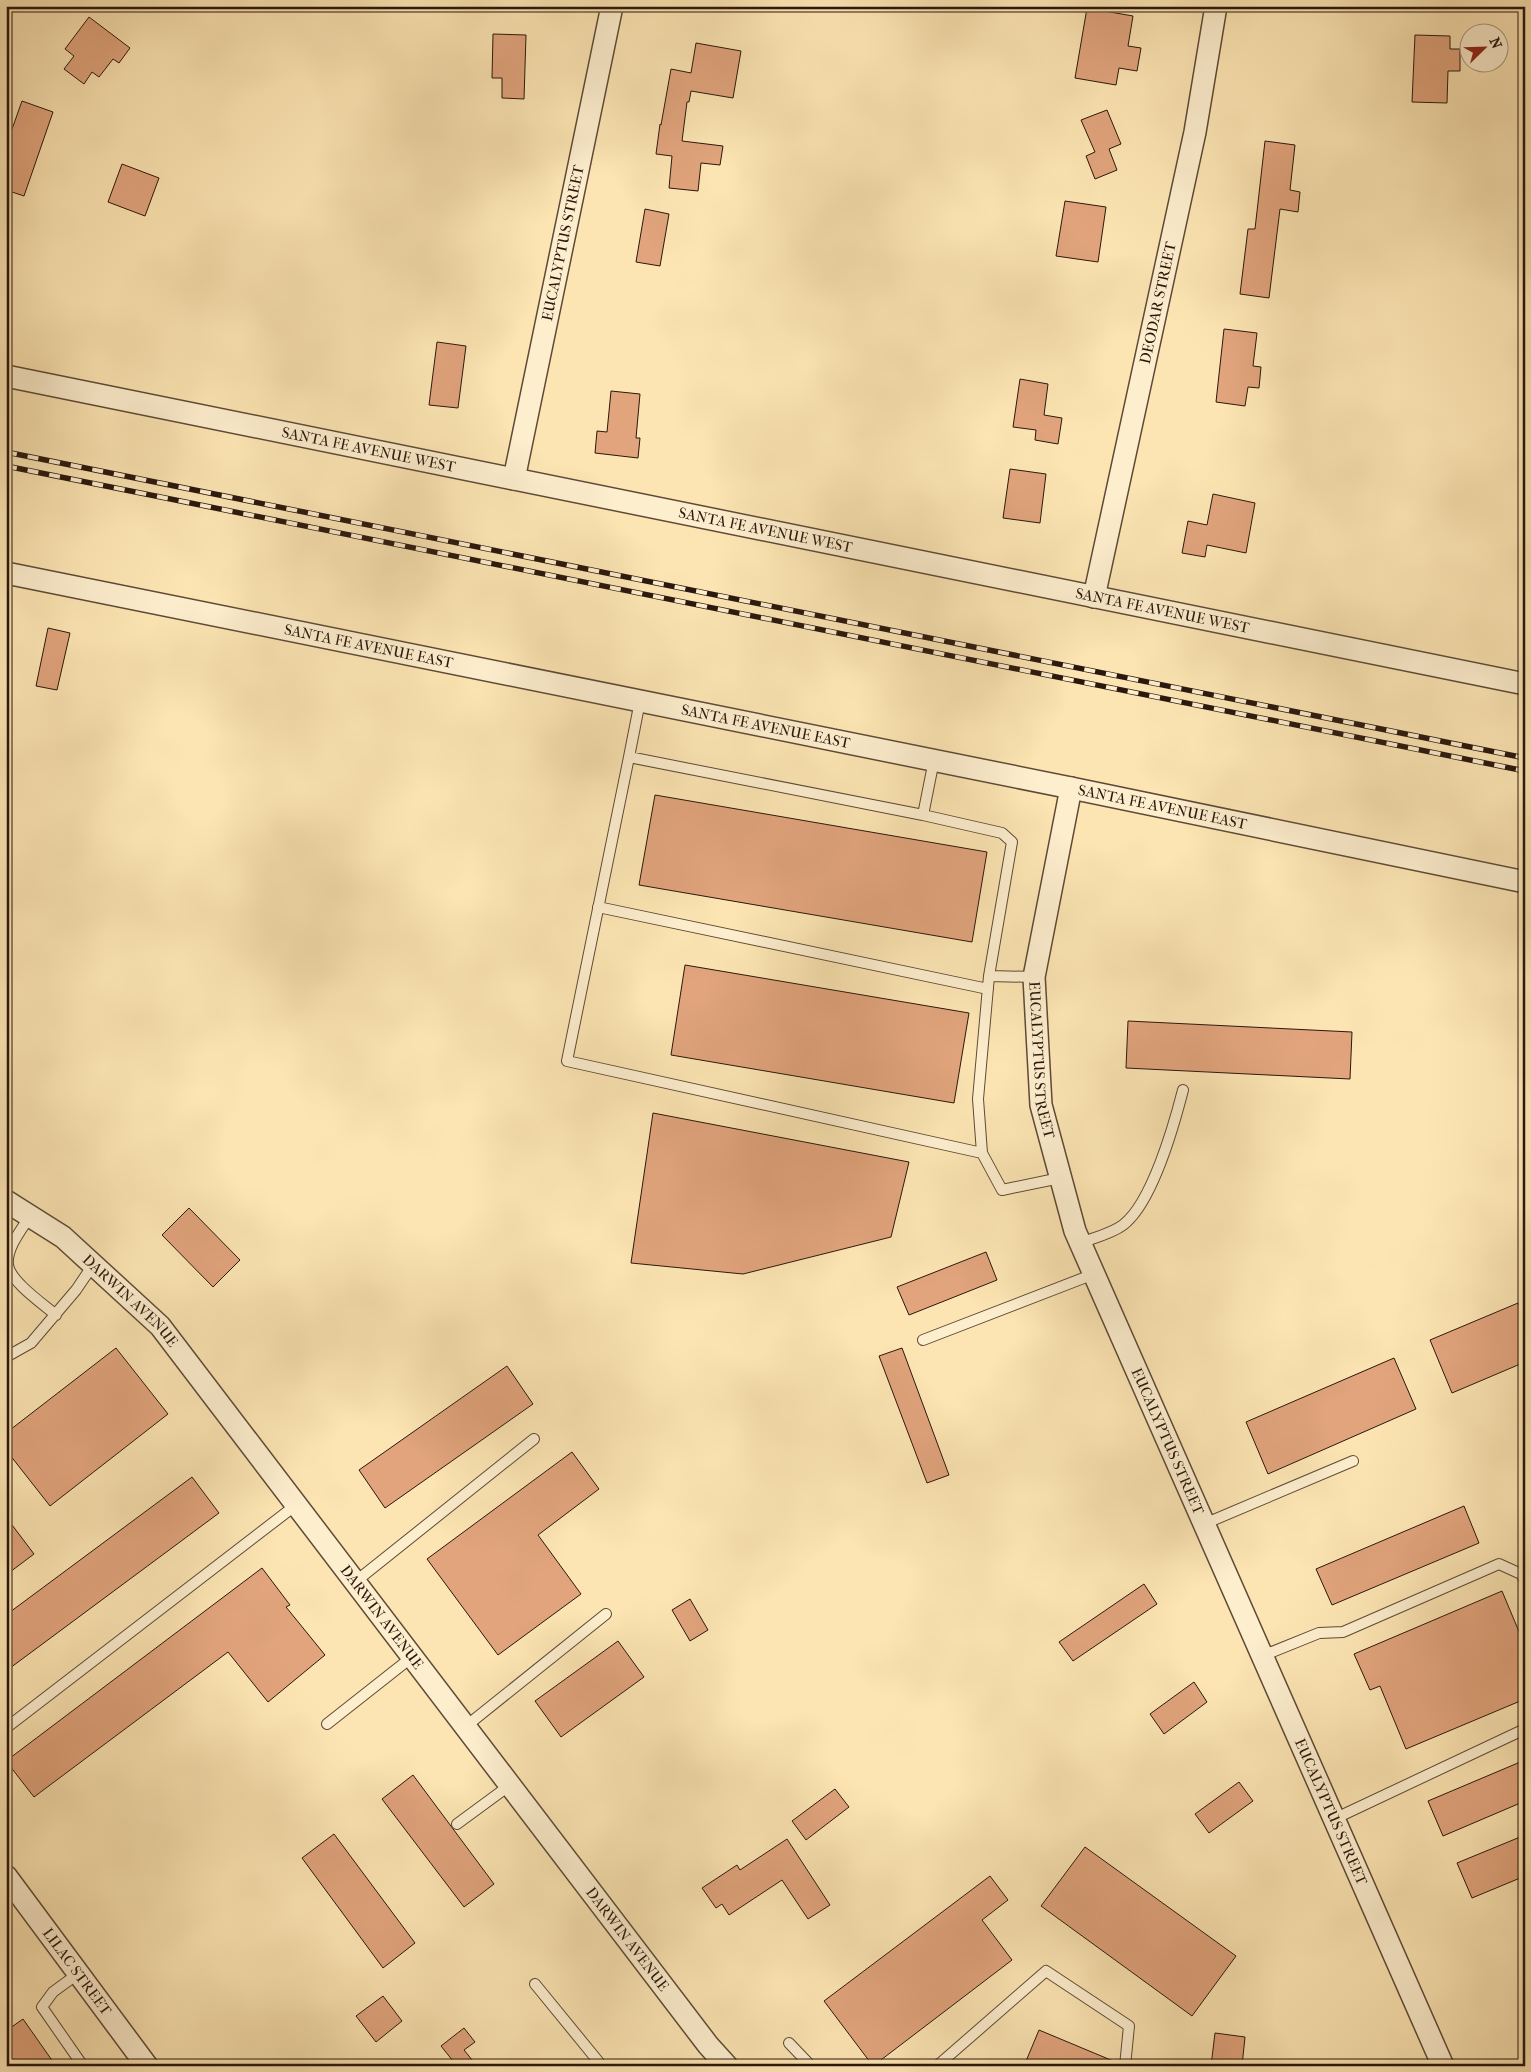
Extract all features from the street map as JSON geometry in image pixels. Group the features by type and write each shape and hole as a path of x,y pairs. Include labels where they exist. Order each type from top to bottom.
{"street":[{"name":"EUCALYPTUS STREET","path":"514,479 612,6"},
{"name":"DEODAR STREET","path":"1094,598 1195,132 1216,6"},
{"name":"SANTA FE AVENUE WEST","path":"6,376 1525,684"},
{"name":"SANTA FE AVENUE EAST","path":"6,573 934,760 1525,882"},
{"name":"EUCALYPTUS STREET","path":"1071,788 1034,977 1040,1105 1060,1178 1080,1243 1443,2066"},
{"name":"DARWIN AVENUE","path":"6,1201 63,1237 160,1326 708,2045 727,2066"},
{"name":"LILAC STREET","path":"6,1876 147,2066"}],"lane":[{"path":"640,701 567,1061 982,1153"},
{"path":"629,757 922,815 1002,833 1012,842 989,976 978,1099 982,1153 1002,1190 1060,1178"},
{"path":"922,815 934,760"},
{"path":"598,907 988,988"},
{"path":"989,976 1034,977"},
{"path":"1080,1243 1121,1227 1134,1216 1162,1156 1183,1090"},
{"path":"30,1216 14,1243 8,1265 13,1277 56,1315"},
{"path":"6,1357 31,1343 56,1315 93,1264"},
{"path":"923,1340 1094,1274"},
{"path":"355,1582 534,1439"},
{"path":"1204,1524 1353,1461"},
{"path":"6,1728 296,1504"},
{"path":"1262,1656 1319,1633 1343,1632 1499,1564 1521,1574 1525,1581"},
{"path":"465,1727 606,1614"},
{"path":"327,1724 412,1657"},
{"path":"1334,1819 1525,1729"},
{"path":"457,1824 510,1785"},
{"path":"937,2066 1046,1971 1129,2026 1125,2066"},
{"path":"79,1973 54,1992 42,2007 83,2066"},
{"path":"535,1984 602,2066"},
{"path":"789,2042 811,2066"}],"building":[{"path":"1087,8 1133,16 1128,46 1141,48 1137,71 1119,68 1116,85 1075,78"},
{"path":"89,17 130,48 119,63 113,59 99,77 92,72 84,84 64,69 74,56 65,49"},
{"path":"493,34 526,35 524,99 502,98 502,78 492,78"},
{"path":"1415,35 1450,36 1450,49 1458,49 1458,71 1448,71 1447,103 1412,102"},
{"path":"696,43 741,51 733,98 691,91 689,102 687,102 682,141 723,146 720,165 701,163 698,191 669,188 672,156 656,154 671,69 691,73"},
{"path":"22,101 53,112 24,196 6,190 6,146"},
{"path":"1107,110 1121,144 1109,149 1117,170 1095,179 1086,156 1095,152 1081,120"},
{"path":"1265,141 1295,145 1290,190 1300,192 1298,212 1280,209 1269,298 1240,294 1248,229 1255,229"},
{"path":"122,164 159,178 145,216 108,202"},
{"path":"1065,201 1106,207 1098,262 1056,256"},
{"path":"645,209 669,214 660,266 636,262"},
{"path":"1224,329 1257,333 1253,366 1261,367 1259,388 1248,387 1245,406 1216,402"},
{"path":"437,342 466,346 458,408 429,405"},
{"path":"1020,379 1048,384 1044,415 1062,418 1058,444 1035,440 1036,430 1013,427"},
{"path":"611,391 640,394 636,438 640,438 638,458 595,453 597,431 607,432"},
{"path":"1010,469 1046,474 1040,523 1003,518"},
{"path":"1213,494 1255,503 1246,553 1207,545 1205,557 1182,553 1188,521 1207,525"},
{"path":"48,628 70,633 57,690 36,686"},
{"path":"655,795 987,852 972,942 639,885"},
{"path":"685,965 969,1013 954,1103 671,1055"},
{"path":"1128,1021 1352,1032 1350,1079 1126,1068"},
{"path":"653,1113 909,1162 891,1237 743,1274 631,1263"},
{"path":"189,1208 240,1260 213,1287 162,1235"},
{"path":"986,1252 997,1280 909,1315 897,1287"},
{"path":"1518,1303 1525,1320 1525,1362 1452,1393 1430,1340"},
{"path":"116,1348 168,1414 50,1506 6,1450 6,1433"},
{"path":"902,1348 949,1475 927,1483 879,1356"},
{"path":"1394,1358 1416,1409 1268,1474 1246,1422"},
{"path":"507,1366 533,1404 385,1508 359,1470"},
{"path":"572,1452 599,1489 538,1535 581,1594 498,1655 427,1559"},
{"path":"192,1477 219,1513 6,1671 6,1615"},
{"path":"1464,1506 1479,1543 1332,1605 1316,1569"},
{"path":"6,1517 34,1554 6,1575"},
{"path":"262,1568 290,1605 286,1607 325,1655 268,1702 228,1652 34,1797 6,1761"},
{"path":"1144,1584 1157,1604 1073,1661 1059,1642"},
{"path":"1502,1591 1525,1646 1525,1699 1406,1749 1380,1686 1370,1690 1354,1654"},
{"path":"690,1599 708,1630 690,1641 672,1610"},
{"path":"618,1641 644,1677 561,1737 535,1701"},
{"path":"1194,1682 1207,1702 1164,1734 1150,1714"},
{"path":"1525,1760 1525,1801 1443,1836 1428,1801"},
{"path":"413,1775 494,1884 464,1907 382,1799"},
{"path":"1239,1782 1253,1801 1209,1833 1195,1814"},
{"path":"835,1789 849,1807 806,1840 792,1821"},
{"path":"334,1834 415,1943 383,1968 302,1858"},
{"path":"1525,1835 1525,1876 1472,1898 1457,1863"},
{"path":"787,1839 830,1905 808,1919 782,1880 729,1915 722,1904 716,1908 702,1888 737,1865 740,1870"},
{"path":"1085,1847 1236,1956 1192,2016 1041,1906"},
{"path":"990,1876 1008,1900 982,1920 1012,1960 873,2066 824,2001"},
{"path":"383,1996 402,2021 376,2042 356,2016"},
{"path":"23,2019 56,2066 6,2066 6,2031"},
{"path":"464,2028 475,2042 464,2050 477,2066 457,2066 441,2046"},
{"path":"1039,2030 1118,2063 1118,2066 1024,2066"},
{"path":"1215,2033 1245,2037 1242,2066 1211,2066"}],"railway":[{"path":"6,452 1525,758"},
{"path":"6,466 1525,771"}]}
